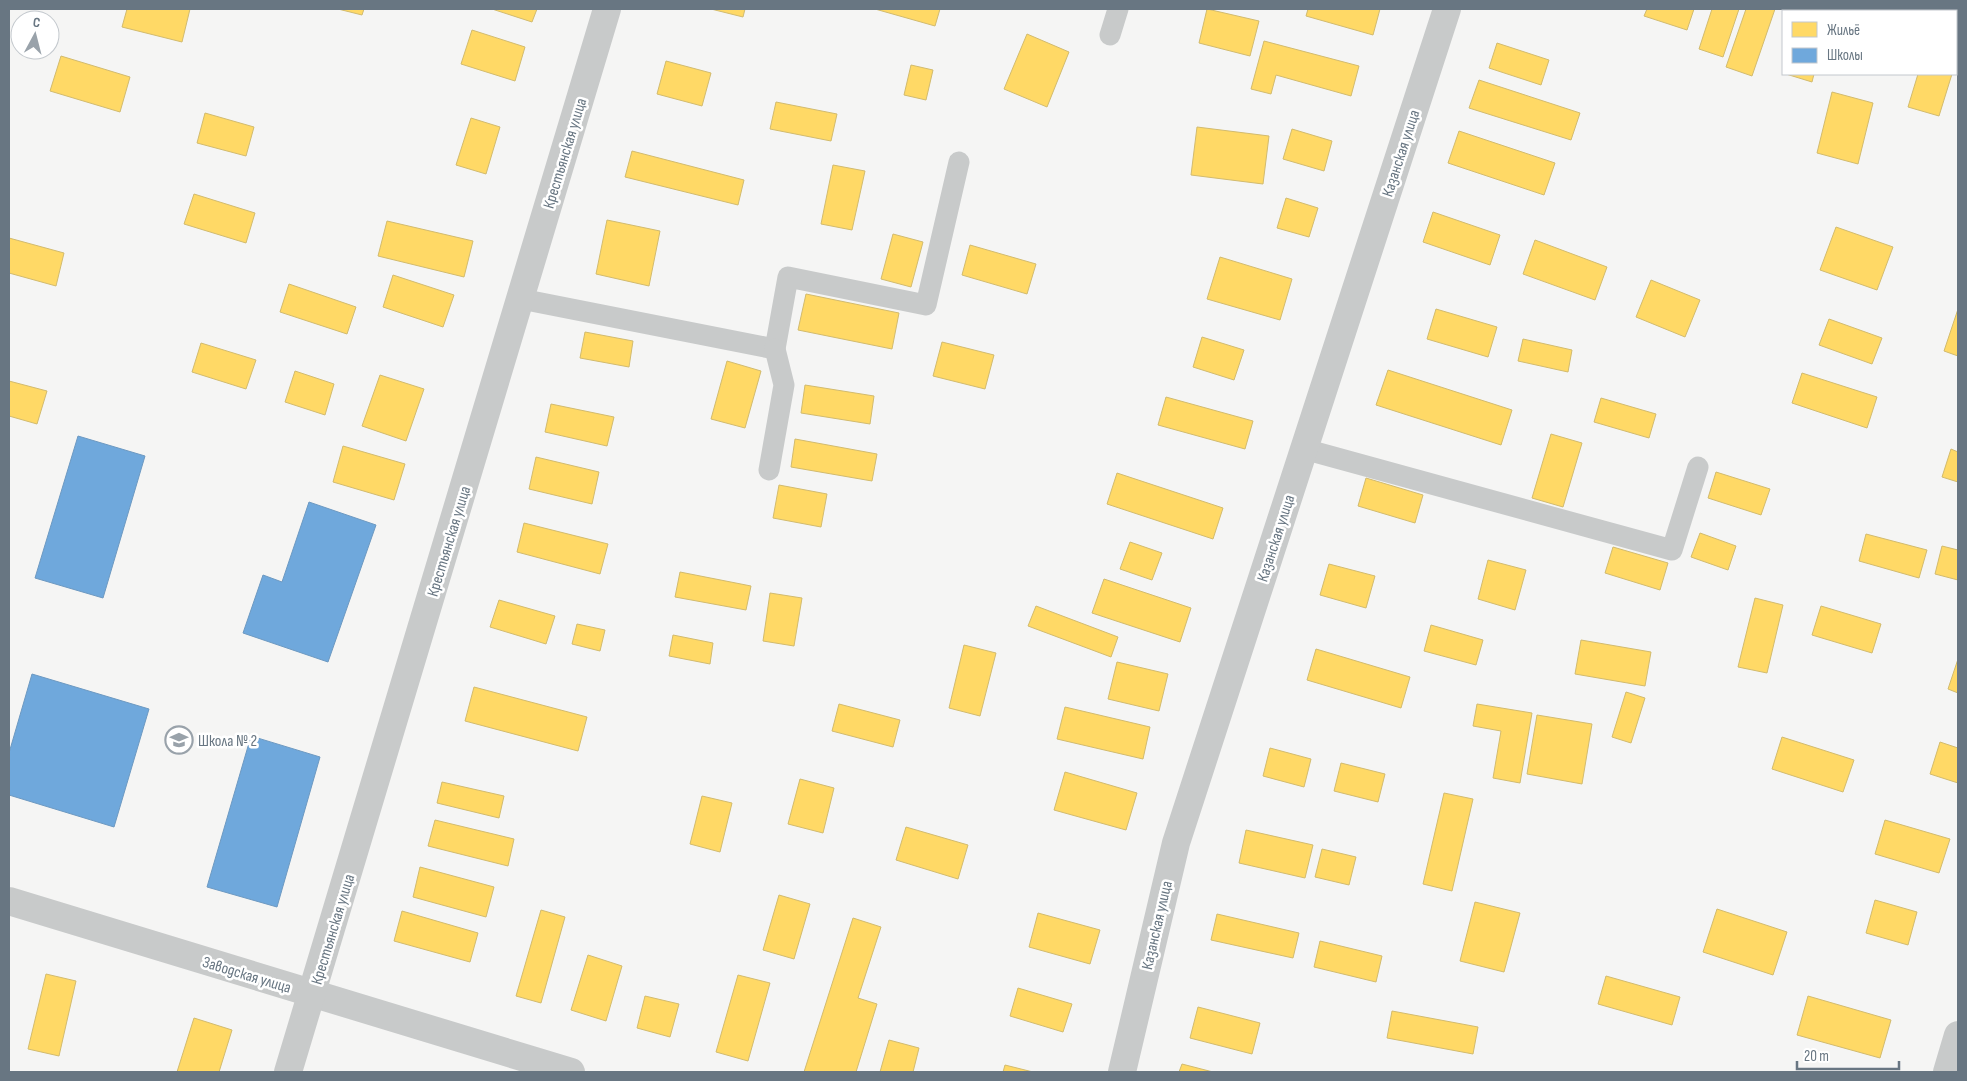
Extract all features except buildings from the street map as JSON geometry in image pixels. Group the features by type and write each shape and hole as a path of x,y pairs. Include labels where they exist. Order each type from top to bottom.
{"street":[{"name":"Крестьянская улица","path":"288,1072 607,9"},
{"name":"Казанская улица","path":"1122,1072 1176,843 1447,9"},
{"name":"Заводская улица","path":"9,901 571,1072"},
{"path":"1946,1072 1958,1035"}],"lane":[{"path":"1110,35 1118,9"},
{"path":"769,470 784,385 775,349 788,277 926,305 959,162"},
{"path":"521,299 775,349"},
{"path":"1304,450 1672,550 1698,467"}],"place":[{"name":"Школа № 2","path":"179,740"}]}
